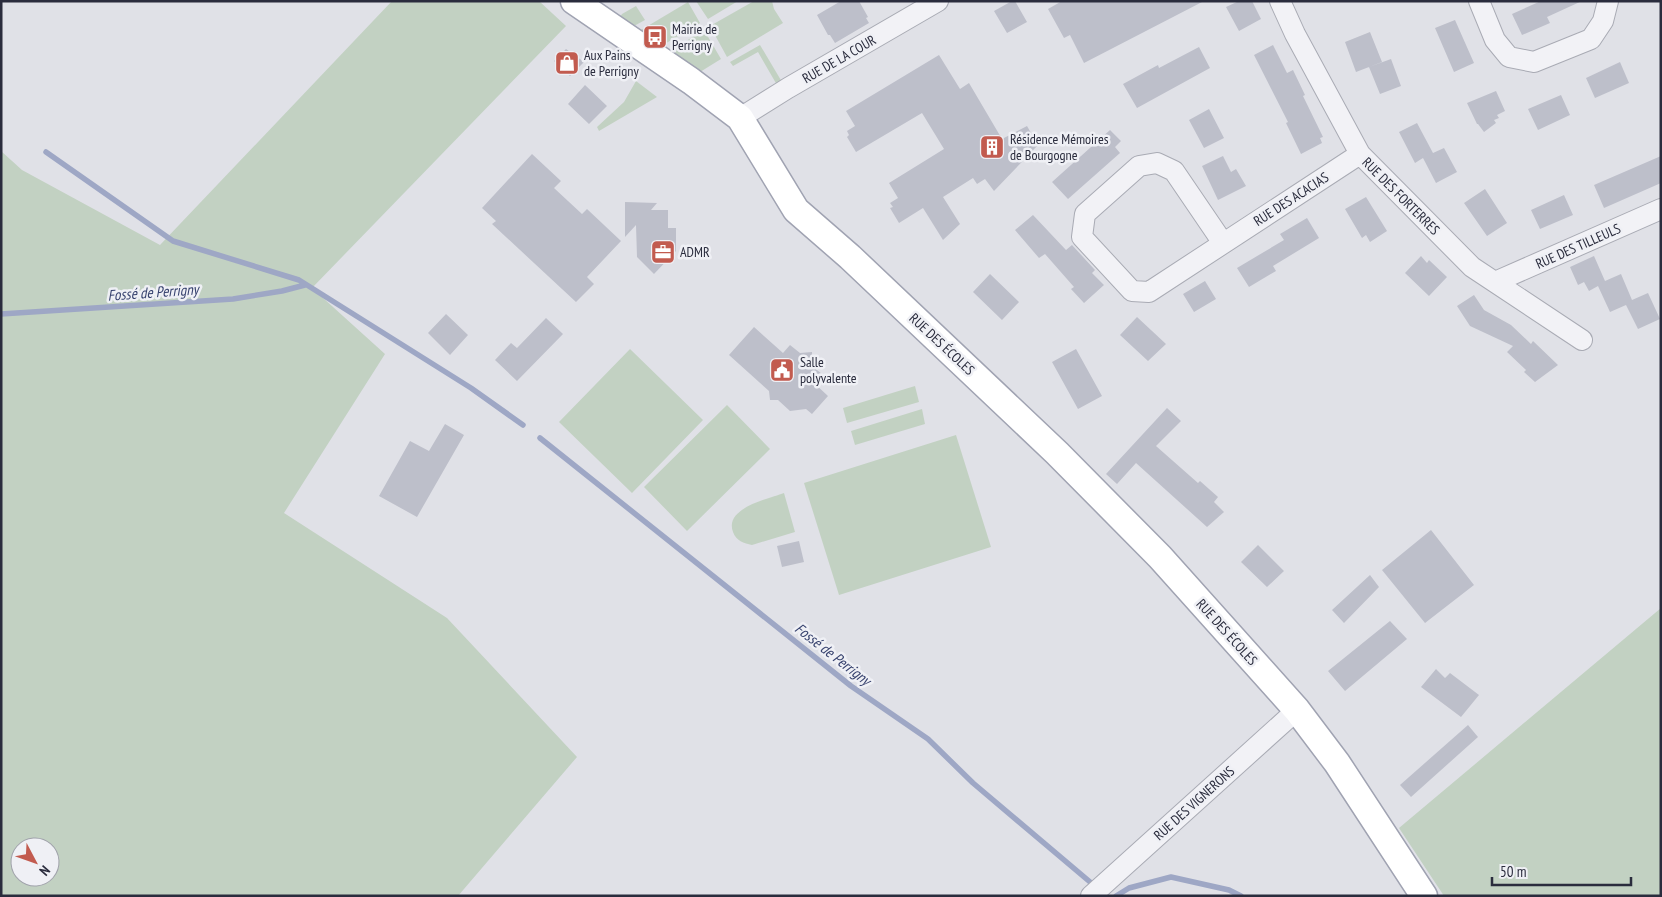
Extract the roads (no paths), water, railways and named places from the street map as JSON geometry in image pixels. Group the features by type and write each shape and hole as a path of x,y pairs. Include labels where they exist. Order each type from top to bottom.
{"main road":[{"name":"RUE DES ÉCOLES","path":"574,1 691,81 740,118 796,210 850,257 1064,460 1160,557 1297,710 1337,763 1424,896"}],"street":[{"name":"RUE DE LA COUR","path":"740,118 938,1"},
{"name":"RUE DES FORTERRES","path":"1280,1 1295,34 1360,154 1472,267 1582,340"},
{"path":"1479,1 1495,40 1509,57 1534,62 1591,38 1603,21 1608,1"},
{"name":"RUE DES ACACIAS","path":"1223,244 1174,171 1157,163 1139,166 1086,214 1082,237 1132,291 1149,292 1223,244 1360,154"},
{"name":"RUE DES TILLEULS","path":"1495,282 1661,209"},
{"name":"RUE DES VIGNERONS","path":"1097,890 1297,710"}],"waterway":[{"name":"Fossé de Perrigny","path":"46,152 173,241 299,280 471,388 523,425"},
{"name":"Fossé de Perrigny","path":"1,314 233,299 305,285"},
{"name":"Fossé de Perrigny","path":"540,438 851,686 928,739 973,783 1096,887"},
{"name":"Fossé de Perrigny","path":"1116,896 1129,888 1171,877 1229,890 1241,896"}],"place":[{"name":"Mairie de Perrigny","path":"655,37"},
{"name":"Aux Pains de Perrigny","path":"567,63"},
{"name":"Résidence Mémoires de Bourgogne","path":"992,147"},
{"name":"ADMR","path":"663,252"},
{"name":"Salle polyvalente","path":"782,370"}]}
